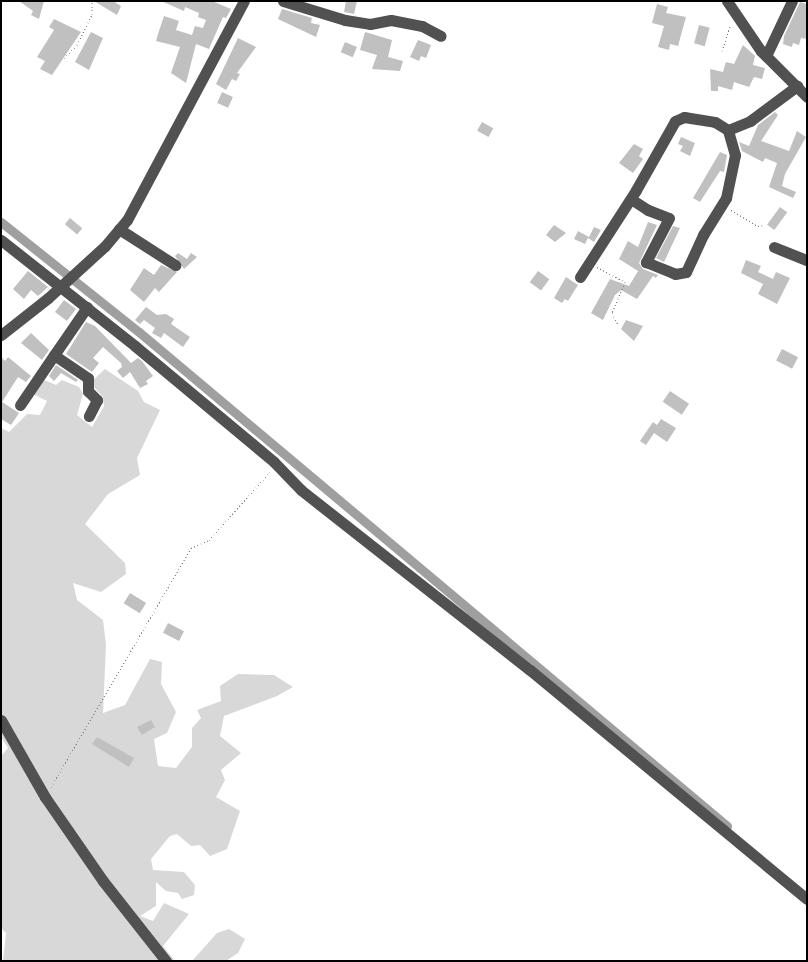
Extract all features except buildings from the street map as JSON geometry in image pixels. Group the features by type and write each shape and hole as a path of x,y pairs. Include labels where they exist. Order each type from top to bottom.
{"street":[{"path":"1,335 80,269 119,229 167,150 244,1"},
{"path":"283,1 345,20 370,24 391,20 422,26 441,36"},
{"path":"727,1 766,56 807,97"},
{"path":"766,56 792,1"},
{"path":"728,130 750,120 797,86"},
{"path":"580,277 631,199 676,121 684,117 715,122 728,130 735,155 722,205 703,235 686,272 675,274 646,262 669,218 631,199"},
{"path":"119,229 175,265"},
{"path":"1,240 64,283 87,307 274,462 301,490 530,670 807,900"},
{"path":"774,247 807,260"},
{"path":"20,405 87,307"},
{"path":"54,355 88,378 88,391 97,400 89,416"},
{"path":"1,720 45,797 103,881 166,961"}],"path":[{"path":"64,58 77,45 92,14 92,1"},
{"path":"722,51 735,14"},
{"path":"722,205 758,226 764,225"},
{"path":"590,263 625,282 612,312 618,325"},
{"path":"45,797 191,548 209,540 240,502 257,488 274,462"}],"shaded area":[{"path":"105,369 138,391 144,402 160,410 137,458 140,475 108,494 85,524 125,563 126,574 101,592 73,583 77,600 103,620 106,645 103,713 125,705 150,659 162,662 161,684 176,712 167,733 154,739 158,766 176,768 192,747 192,728 201,718 197,710 221,701 220,686 238,674 274,675 293,687 277,696 224,716 220,736 241,753 221,770 225,780 216,797 240,811 227,849 210,856 200,845 191,846 177,834 170,836 151,859 153,870 184,872 195,885 194,895 182,899 178,893 166,891 156,882 156,906 140,916 153,921 164,903 189,914 163,946 175,961 3,961 6,933 1,928 1,756 8,748 1,737 1,428 9,432 27,414 40,415 47,401 33,394 42,379 56,385 62,380 79,387 83,394 77,415 92,427 104,406 103,397 93,386 94,379"},
{"path":"229,929 245,939 238,953 226,961 192,961 217,933"}],"waterway":[{"path":"1,222 139,332 727,826"}]}
